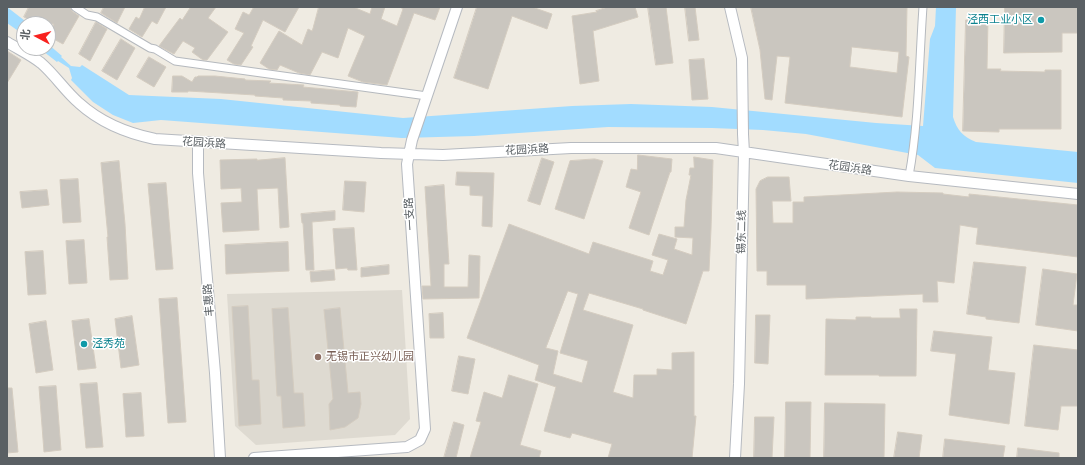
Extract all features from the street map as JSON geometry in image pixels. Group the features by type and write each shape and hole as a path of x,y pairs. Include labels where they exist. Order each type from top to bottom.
{"street":[{"path":"75,7 87,15 96,17 150,48 156,49 175,61 427,96"},
{"name":"一支路","path":"254,458 407,447 420,440 425,429 407,164 412,140 457,7"},
{"name":"锡东二线","path":"730,7 742,58 744,153 739,384 735,458"},
{"path":"909,176 915,124 923,7"},
{"name":"花园浜路","path":"7,42 40,63 78,103 96,117 114,128 155,139 443,155 571,148 716,148 909,176 1078,194"},
{"name":"丰惠路","path":"198,142 198,172 215,373 220,458"}],"shaded area":[{"name":"无锡市正兴幼儿园","path":"402,290 410,419 395,435 256,445 235,426 227,294"}],"water":[{"path":"7,7 19,16 16,16 16,29 7,23"},
{"path":"936,7 956,7 953,117 956,126 961,132 967,138 976,142 1078,152 1078,183 935,168 918,155 806,134 763,130 608,127 474,136 402,138 161,120 133,123 113,115 93,102 71,80 72,78 69,68 49,56 56,56 56,51 71,66 80,67 82,65 129,95 221,99 403,118 572,106 631,104 712,107 876,123 923,126 930,39 935,26"}],"building":[{"path":"29,7 70,7 72,11 79,16 63,44 56,40 56,16 24,16"},
{"path":"104,7 125,7 117,23 101,13"},
{"path":"145,7 166,7 157,24 152,21 142,37 129,29 136,17 139,19"},
{"path":"191,7 216,7 208,18 228,32 207,60 203,60 192,52 195,48 183,41 174,54 159,46 180,18 182,20"},
{"path":"254,7 299,7 285,32 263,20 251,46 253,47 241,65 234,64 227,60 244,33 235,29 243,12 249,15"},
{"path":"319,7 353,7 370,14 372,7 385,7 381,19 397,26 403,9 400,7 440,7 435,20 414,13 387,85 363,82 348,76 365,36 348,28 338,58 322,52 310,75 299,73 280,65 277,70 269,69 260,63 279,31 302,45 308,29 312,31"},
{"path":"477,7 532,7 552,14 547,29 512,16 488,89 454,78"},
{"path":"608,7 635,7 638,17 593,31 599,81 580,84 572,16 597,12 596,11"},
{"path":"648,7 666,7 673,63 656,65"},
{"path":"685,7 695,7 699,40 689,41"},
{"path":"751,7 907,7 906,56 909,57 902,117 785,103 790,57 777,56 772,100 765,99 760,50","holes":["852,47 899,52 897,73 850,67"]},
{"name":"泾西工业小区","path":"1005,7 1078,7 1078,33 1062,33 1062,52 1004,53"},
{"path":"966,20 988,20 987,69 1001,69 1000,71 1045,72 1045,70 1061,70 1061,129 999,129 999,132 963,131"},
{"path":"96,22 107,29 90,61 79,54"},
{"path":"121,39 135,48 117,80 102,71"},
{"path":"7,51 21,60 7,83"},
{"path":"149,57 166,67 154,87 137,77"},
{"path":"704,59 708,99 692,100 689,60"},
{"path":"173,76 182,76 192,82 195,77 198,76 215,76 245,80 271,81 269,83 304,85 303,87 358,92 356,107 311,103 311,101 283,100 283,98 255,95 188,91 172,92"},
{"path":"638,155 672,159 671,172 649,235 629,228 641,192 626,187 631,169 637,170"},
{"path":"694,157 713,160 709,271 703,271 686,324 589,293 583,310 633,325 613,392 633,398 634,375 657,375 657,369 672,370 672,353 694,352 694,416 696,416 692,458 608,458 612,444 572,433 570,438 544,431 556,387 535,380 539,365 467,338 509,224 589,254 593,242 653,261 650,271 663,275 668,260 652,255 659,234 677,239 674,249 692,255 693,238 675,237 675,227 684,227 686,200 691,175 689,175 690,168 694,168","holes":["568,291 578,294 560,353 588,361 582,383 553,374 558,351 546,348"]},
{"path":"285,158 289,227 280,228 278,188 257,189 259,230 223,232 221,203 242,202 241,188 221,189 220,160"},
{"path":"542,158 554,162 540,205 528,201"},
{"path":"595,159 603,161 584,219 555,209 570,161"},
{"path":"119,161 128,279 110,280 108,237 101,163"},
{"path":"457,172 494,173 492,227 482,226 483,196 470,195 470,186 456,185"},
{"path":"768,177 789,177 791,201 772,201 773,223 793,223 793,202 804,202 804,197 897,192 943,193 969,197 969,194 1078,205 1078,257 976,244 978,228 960,225 954,283 937,281 938,302 923,302 923,294 806,299 806,285 767,285 767,271 757,271 756,189 760,181"},
{"path":"78,179 81,222 63,223 60,180"},
{"path":"345,181 366,182 364,212 343,210"},
{"path":"166,183 173,269 156,270 148,184"},
{"path":"444,185 449,264 444,264 444,287 468,287 469,255 480,256 479,298 423,299 422,286 431,286 425,187"},
{"path":"47,190 49,205 22,208 20,192"},
{"path":"335,211 335,220 312,222 314,270 306,270 301,214"},
{"path":"354,228 357,270 348,270 347,268 336,269 333,229"},
{"path":"84,240 87,283 69,284 66,241"},
{"path":"288,242 289,271 226,274 225,245"},
{"path":"43,251 46,294 28,295 25,252"},
{"path":"974,262 1026,267 1019,323 986,319 986,317 967,314"},
{"path":"389,265 389,274 361,277 361,268"},
{"path":"1043,269 1077,274 1073,305 1078,305 1078,331 1036,325"},
{"path":"334,270 335,280 311,282 310,272"},
{"path":"177,298 186,422 168,423 159,299"},
{"path":"248,306 252,380 259,380 261,424 239,426 232,307"},
{"path":"288,308 294,393 303,393 305,426 283,428 281,396 277,396 272,309"},
{"path":"340,308 348,393 360,392 361,404 358,418 345,427 330,430 329,404 333,399 324,310"},
{"path":"900,309 917,309 916,376 825,375 826,319 856,320 856,317 900,318"},
{"path":"443,313 444,338 430,338 429,314"},
{"path":"756,315 770,315 768,364 755,363"},
{"path":"132,316 139,365 121,368 115,319"},
{"name":"泾秀苑","path":"89,319 96,368 78,370 72,321"},
{"path":"46,321 53,370 36,373 29,324"},
{"path":"934,331 992,337 988,370 1015,373 1009,424 949,415 956,354 931,351"},
{"path":"1034,345 1078,350 1078,406 1061,406 1058,430 1025,426"},
{"path":"459,356 475,359 468,394 452,391"},
{"path":"509,375 538,384 520,445 541,451 539,458 470,458 481,422 476,421 484,392 502,398"},
{"path":"97,383 103,447 86,448 80,384"},
{"path":"56,386 61,450 44,452 39,387"},
{"path":"7,388 12,388 18,452 7,453"},
{"path":"141,393 144,436 126,437 123,394"},
{"path":"786,402 811,402 810,458 785,458"},
{"path":"825,403 885,404 884,458 824,458"},
{"path":"755,417 774,417 772,458 754,458"},
{"path":"454,422 464,425 456,458 444,458"},
{"path":"898,432 922,435 919,458 894,458"},
{"path":"945,439 1005,446 1003,458 943,458"},
{"path":"1018,448 1059,453 1059,458 1017,458"}],"place":[{"name":"泾西工业小区","path":"1041,20"},
{"name":"泾秀苑","path":"84,344"},
{"name":"无锡市正兴幼儿园","path":"318,357"}]}
